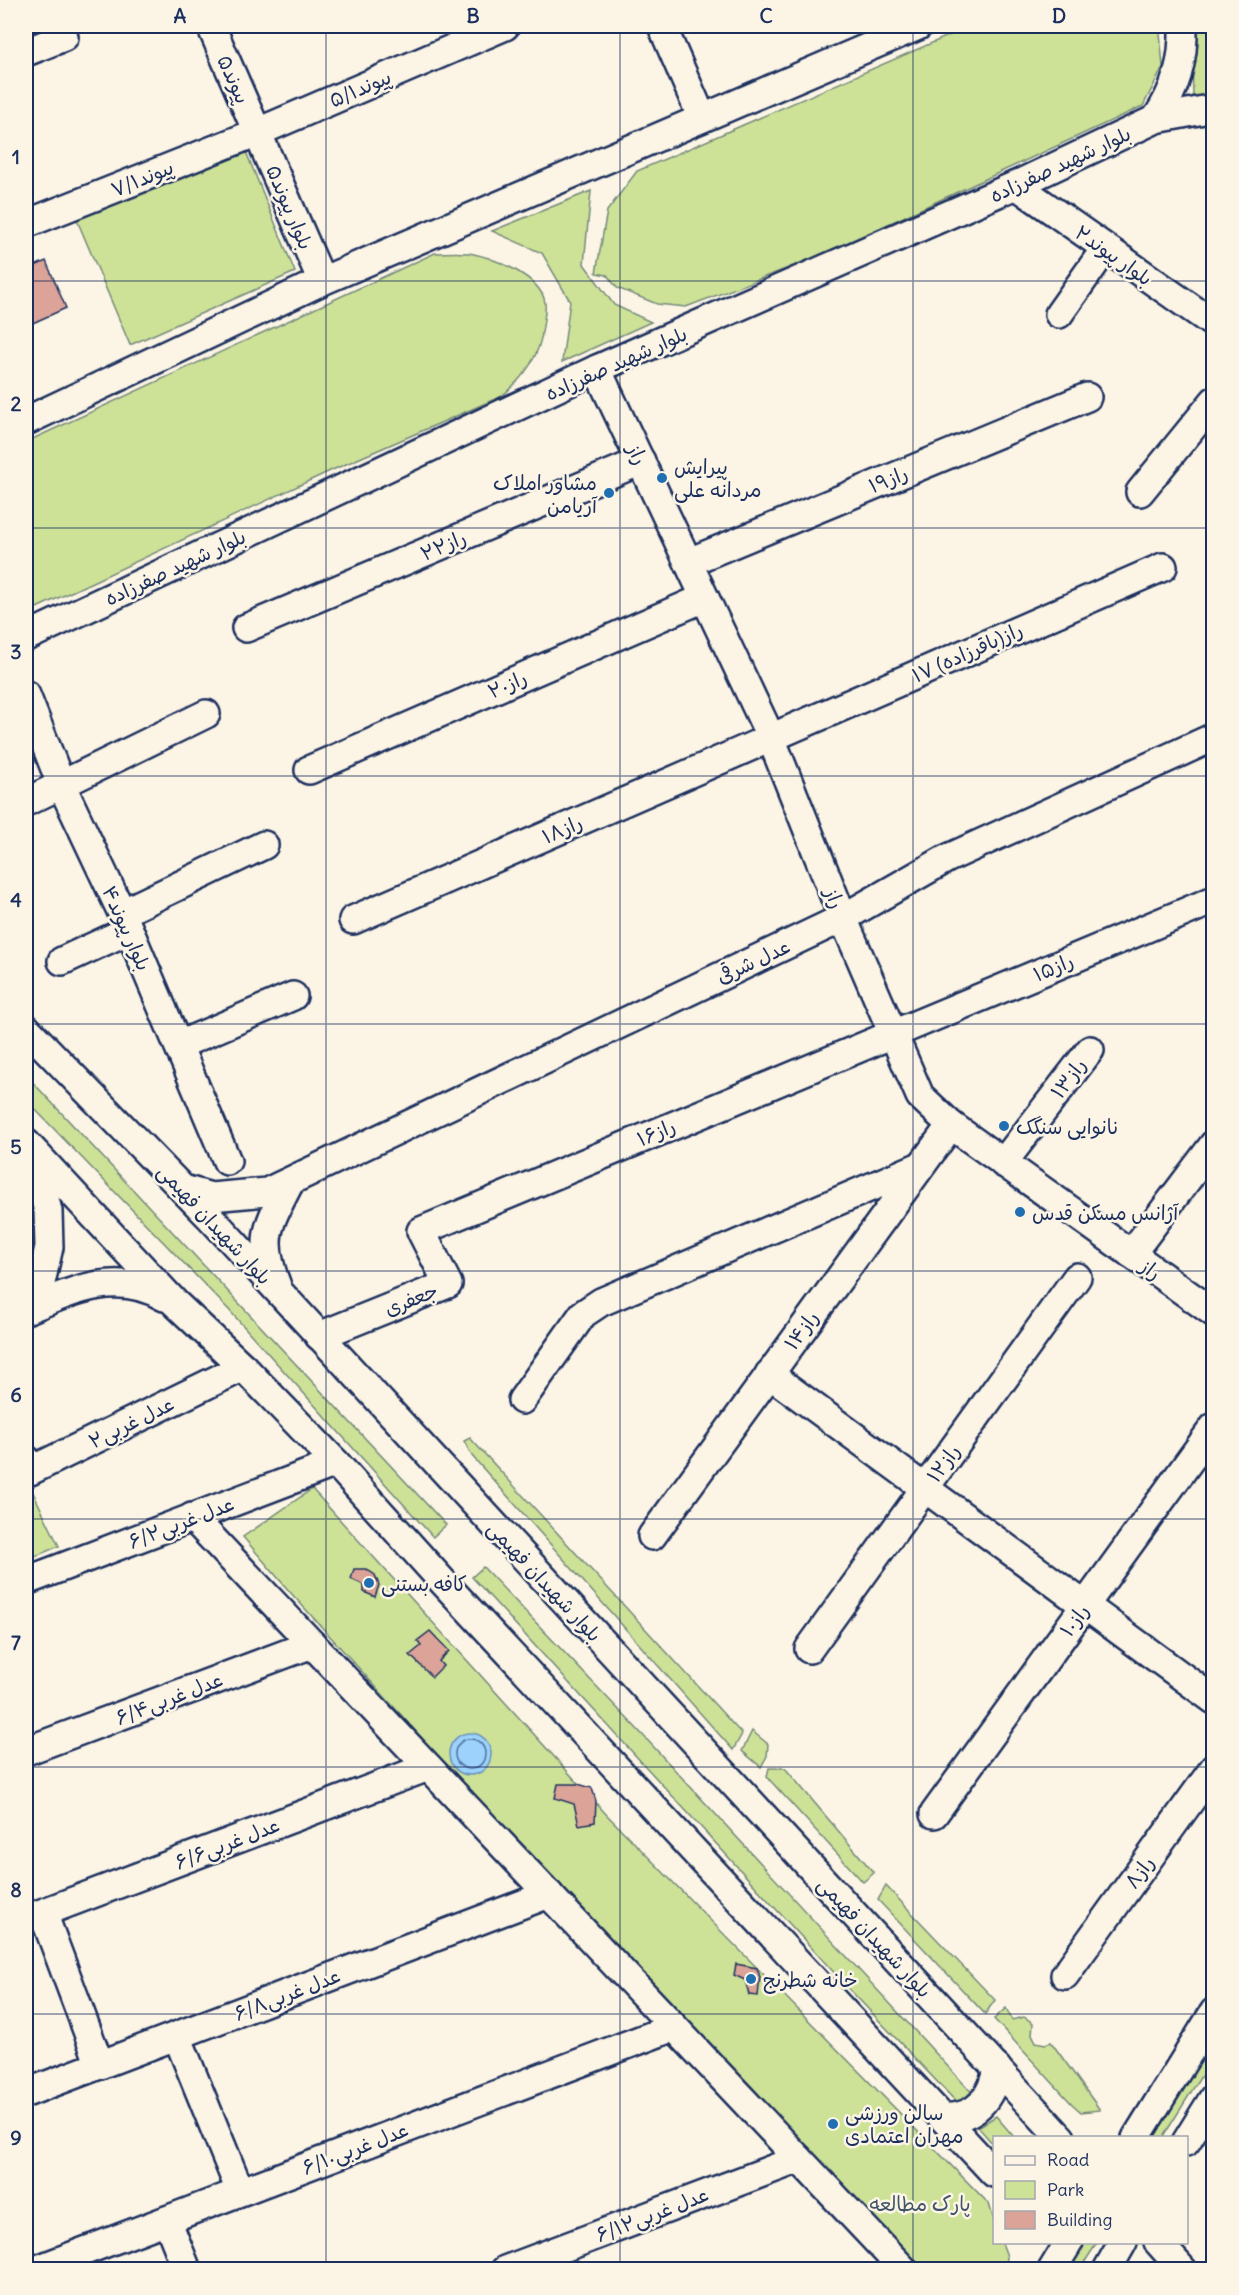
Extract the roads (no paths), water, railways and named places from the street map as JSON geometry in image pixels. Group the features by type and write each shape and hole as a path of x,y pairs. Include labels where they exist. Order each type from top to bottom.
{"street":[{"name":"پیوند۵","path":"211,26 258,132"},
{"name":"پیوند۵/۱","path":"258,132 505,26"},
{"path":"662,26 702,118"},
{"path":"26,421 322,281 918,26"},
{"path":"1156,119 1168,101 1179,74 1184,49 1183,26"},
{"path":"26,52 64,37"},
{"name":"بلوار شهید صفرزاده","path":"26,637 597,369 1016,185 1156,119 1214,108"},
{"name":"پیوند۷/۱","path":"26,224 258,132"},
{"name":"بلوار پیوند۵","path":"258,132 322,281"},
{"name":"بلوار پیوند۲","path":"1016,185 1214,324"},
{"path":"1059,314 1105,249"},
{"name":"راز","path":"597,369 771,738 843,918 920,1096 951,1125 1214,1313"},
{"name":"راز۱۹","path":"688,562 1087,397"},
{"path":"1140,492 1214,401"},
{"name":"راز۲۲","path":"246,628 641,461"},
{"name":"۱۷ راز(باقرزاده)","path":"771,738 1163,567"},
{"name":"راز۲۰","path":"309,770 704,598"},
{"name":"بلوار پیوند۴","path":"26,695 61,784 125,922 227,1161"},
{"path":"26,802 206,714"},
{"name":"عدل شرقی","path":"183,1189 211,1197 243,1196 267,1192 290,1182 843,918 946,859 1214,736"},
{"name":"راز۱۸","path":"353,920 771,738"},
{"path":"62,961 125,922 264,845"},
{"name":"راز۱۵","path":"892,1034 1214,900"},
{"path":"179,1046 293,996"},
{"name":"بلوار شهیدان فهیمی","path":"26,1028 183,1189 280,1293 1059,2136"},
{"name":"راز۱۶","path":"421,1231 892,1034"},
{"name":"راز۱۳","path":"1003,1163 1090,1050"},
{"name":"راز۱۴","path":"652,1536 918,1167 951,1125"},
{"path":"1131,1254 1214,1144"},
{"path":"28,1146 175,1303 243,1367 336,1463 452,1592 993,2172"},
{"path":"28,1146 48,1211 50,1247 31,1308"},
{"path":"522,1400 583,1314 601,1302 918,1167"},
{"path":"280,1293 269,1265 265,1235 290,1182"},
{"name":"جعفری","path":"319,1336 448,1284 421,1231"},
{"name":"راز۱۲","path":"809,1649 1077,1277"},
{"path":"31,1308 92,1286 120,1282 148,1288 175,1303"},
{"name":"عدل غربی۲","path":"26,1459 30,1471 243,1367"},
{"path":"769,1374 1214,1700"},
{"name":"راز۱۰","path":"934,1814 1214,1427"},
{"name":"۶/۲عدل غربی","path":"26,1581 336,1463"},
{"path":"192,1517 904,2270"},
{"name":"۶/۴عدل غربی","path":"26,1751 312,1644"},
{"name":"۶/۶عدل غربی","path":"34,1916 428,1767"},
{"name":"راز۸","path":"1065,1975 1214,1768"},
{"name":"۶/۸عدل غربی","path":"26,2093 549,1894"},
{"path":"34,1916 100,2065"},
{"path":"1137,2136 1214,2012"},
{"name":"۶/۱۰عدل غربی","path":"35,2270 674,2027"},
{"path":"177,2036 240,2192"},
{"path":"942,2117 957,2118 970,2114 983,2102 994,2085 997,2068"},
{"path":"1188,2139 1214,2097"},
{"name":"۶/۱۲عدل غربی","path":"504,2270 799,2159"},
{"path":"167,2220 187,2270"},
{"path":"1107,2270 1122,2244"},
{"path":"1160,2244 1183,2270"}],"water":[{"path":"470,1733 485,1739 491,1754 485,1769 470,1775 455,1769 449,1754 455,1739"}],"place":[{"name":"پیرایش مردانه علی","path":"662,478"},
{"name":"مشاور املاک آریامن","path":"609,493"},
{"name":"نانوایی سنگک","path":"1004,1126"},
{"name":"آژانس مسکن قدس","path":"1020,1212"},
{"name":"کافه بستنی","path":"369,1583"},
{"name":"خانه شطرنج","path":"751,1979"},
{"name":"سالن ورزشی مهران اعتمادی","path":"833,2124"}],"park label":[{"name":"پارک مطالعه","path":"920,2203"}]}
